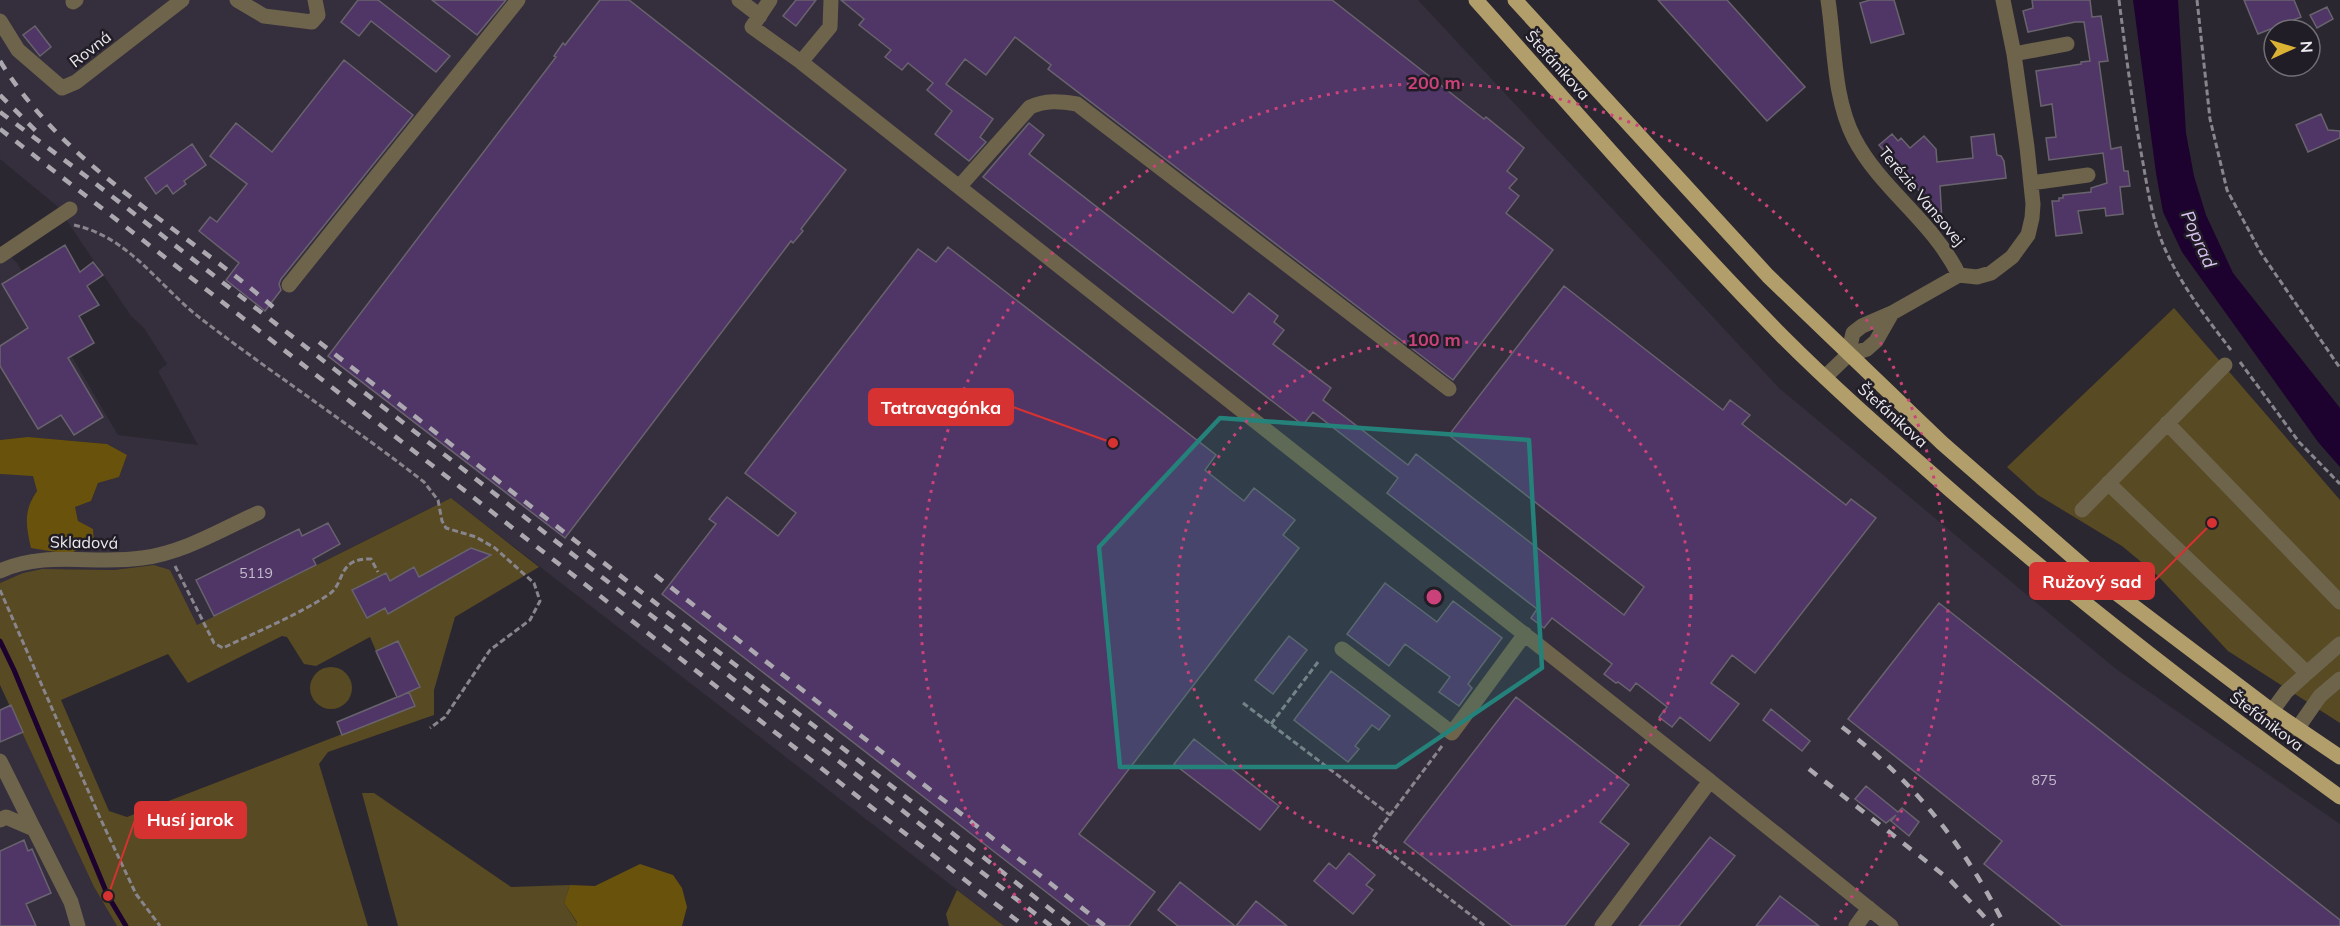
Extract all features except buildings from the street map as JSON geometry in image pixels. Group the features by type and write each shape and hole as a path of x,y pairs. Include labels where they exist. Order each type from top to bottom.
{"main road":[{"name":"Štefánikova","path":"1476,0 1676,224 1825,377 1966,504 2072,592 2194,689 2340,797"},
{"name":"Štefánikova","path":"1515,0 1768,276 1942,443 2099,579 2175,639 2297,729 2340,757"}],"street":[{"name":"Rovná","path":"0,21 18,50 62,88 76,82 182,0"},
{"path":"237,0 264,16 312,21 317,8"},
{"path":"289,285 518,0"},
{"path":"740,0 760,16"},
{"path":"770,0 752,27 801,62 1710,780 1891,926"},
{"path":"801,62 830,27 831,0"},
{"name":"Terézie Vansovej","path":"1828,0 1840,95 1843,111 1854,139 1881,177 1934,234 1950,256 1959,275"},
{"path":"1825,377 1848,355 1853,333 1862,326 1892,313 1959,275 1977,277 1991,273 2012,257 2028,235 2032,218 2031,183 2014,54 2003,0"},
{"path":"2014,54 2067,44"},
{"path":"959,187 1030,107 1041,102 1056,100 1077,104 1449,389"},
{"path":"2031,183 2088,175"},
{"path":"0,256 70,216"},
{"path":"2082,510 2225,365"},
{"path":"2167,423 2340,602"},
{"path":"2108,483 2307,673"},
{"name":"Skladová","path":"0,571 25,562 46,559 115,561 169,554 258,513"},
{"path":"1342,649 1452,733 1525,634"},
{"path":"2272,711 2286,692 2340,644"},
{"path":"2297,729 2320,696 2340,679"},
{"path":"0,761 71,902 78,926"},
{"path":"1602,926 1710,780"},
{"path":"0,820 6,817 34,829"},
{"path":"1856,926 1869,908"}],"path":[{"path":"2119,0 2140,149 2159,235 2176,270 2203,314 2299,441 2340,484"},
{"path":"2197,0 2210,119 2227,190 2261,253 2340,368"},
{"path":"70,216 99,231 126,249 201,319 424,482 438,500 442,521 446,528 476,537 495,548 534,583 540,601 530,620 490,650 445,717 430,728"},
{"path":"169,554 214,643 223,648 331,594 344,569 361,559 371,559 378,572"},
{"path":"0,590 136,894 160,926"},
{"path":"1271,724 1318,662"},
{"path":"1243,703 1390,815"},
{"path":"1452,733 1372,839 1485,926"}],"highlighted area":[{"path":"1220,418 1529,440 1542,668 1396,767 1120,767 1099,547"}],"shaded area":[{"path":"0,0 1418,0 1779,388 2116,669 2340,824 2340,926 1004,926 451,498 197,626 170,571 154,565 114,570 42,569 23,573 0,583 0,474 33,475 37,491 31,500 78,521 75,507 91,501 98,483 119,477 127,455 107,444 28,437 0,440 0,246 17,263 118,435 198,445 158,371 167,364 144,328 131,316 57,206 0,159"},
{"path":"2174,308 2340,500 2340,723 2228,651 2158,576 2122,546 2038,495 2007,467"},
{"path":"28,437 107,444 127,455 119,477 98,483 91,501 75,507 78,521 93,529 94,543 68,554 31,548 27,519 29,505 37,491 33,476 0,474 0,440"},
{"path":"451,498 539,567 455,617 434,690 434,715 328,752 319,764 368,926 117,926 94,887 0,685 0,583 23,573 42,569 114,570 154,565 170,570 197,625","holes":["282,636 287,637 304,664 316,666 370,637 376,651 398,641 409,692 415,706 127,817 109,811 61,700 168,654 188,683"]},
{"path":"331,667 339,668 346,673 351,680 351,696 346,703 339,708 331,709 323,708 316,703 311,696 310,688 311,680 316,673 323,668"},
{"path":"11,705 94,887 117,926 0,926 0,710"},
{"path":"362,793 374,793 511,887 570,885 564,903 577,926 398,926"},
{"path":"640,864 673,875 682,888 687,907 682,926 577,926 577,922 564,903 570,885 595,886"},
{"path":"957,890 1004,926 949,926 946,914"}],"water":[{"name":"Poprad","path":"2133,0 2178,0 2186,133 2194,176 2206,215 2233,273 2340,408 2340,467 2318,442 2182,252 2163,212"}],"waterway":[{"path":"0,641 108,896 126,926"}],"railway":[{"path":"0,61 27,99 57,133 91,164 126,194 273,307"},
{"path":"0,95 38,133"},
{"path":"0,112 87,177 1051,926"},
{"path":"0,129 1024,926"},
{"path":"319,342 1072,926"},
{"path":"655,575 1105,926"},
{"path":"1842,727 1892,770 1936,817 1972,868 2005,926"},
{"path":"1809,769 1950,880 1993,926"}],"place":[{"name":"Tatravagónka","path":"1113,443"},
{"name":"Ružový sad","path":"2212,523"},
{"name":"Husí jarok","path":"108,896"}]}
